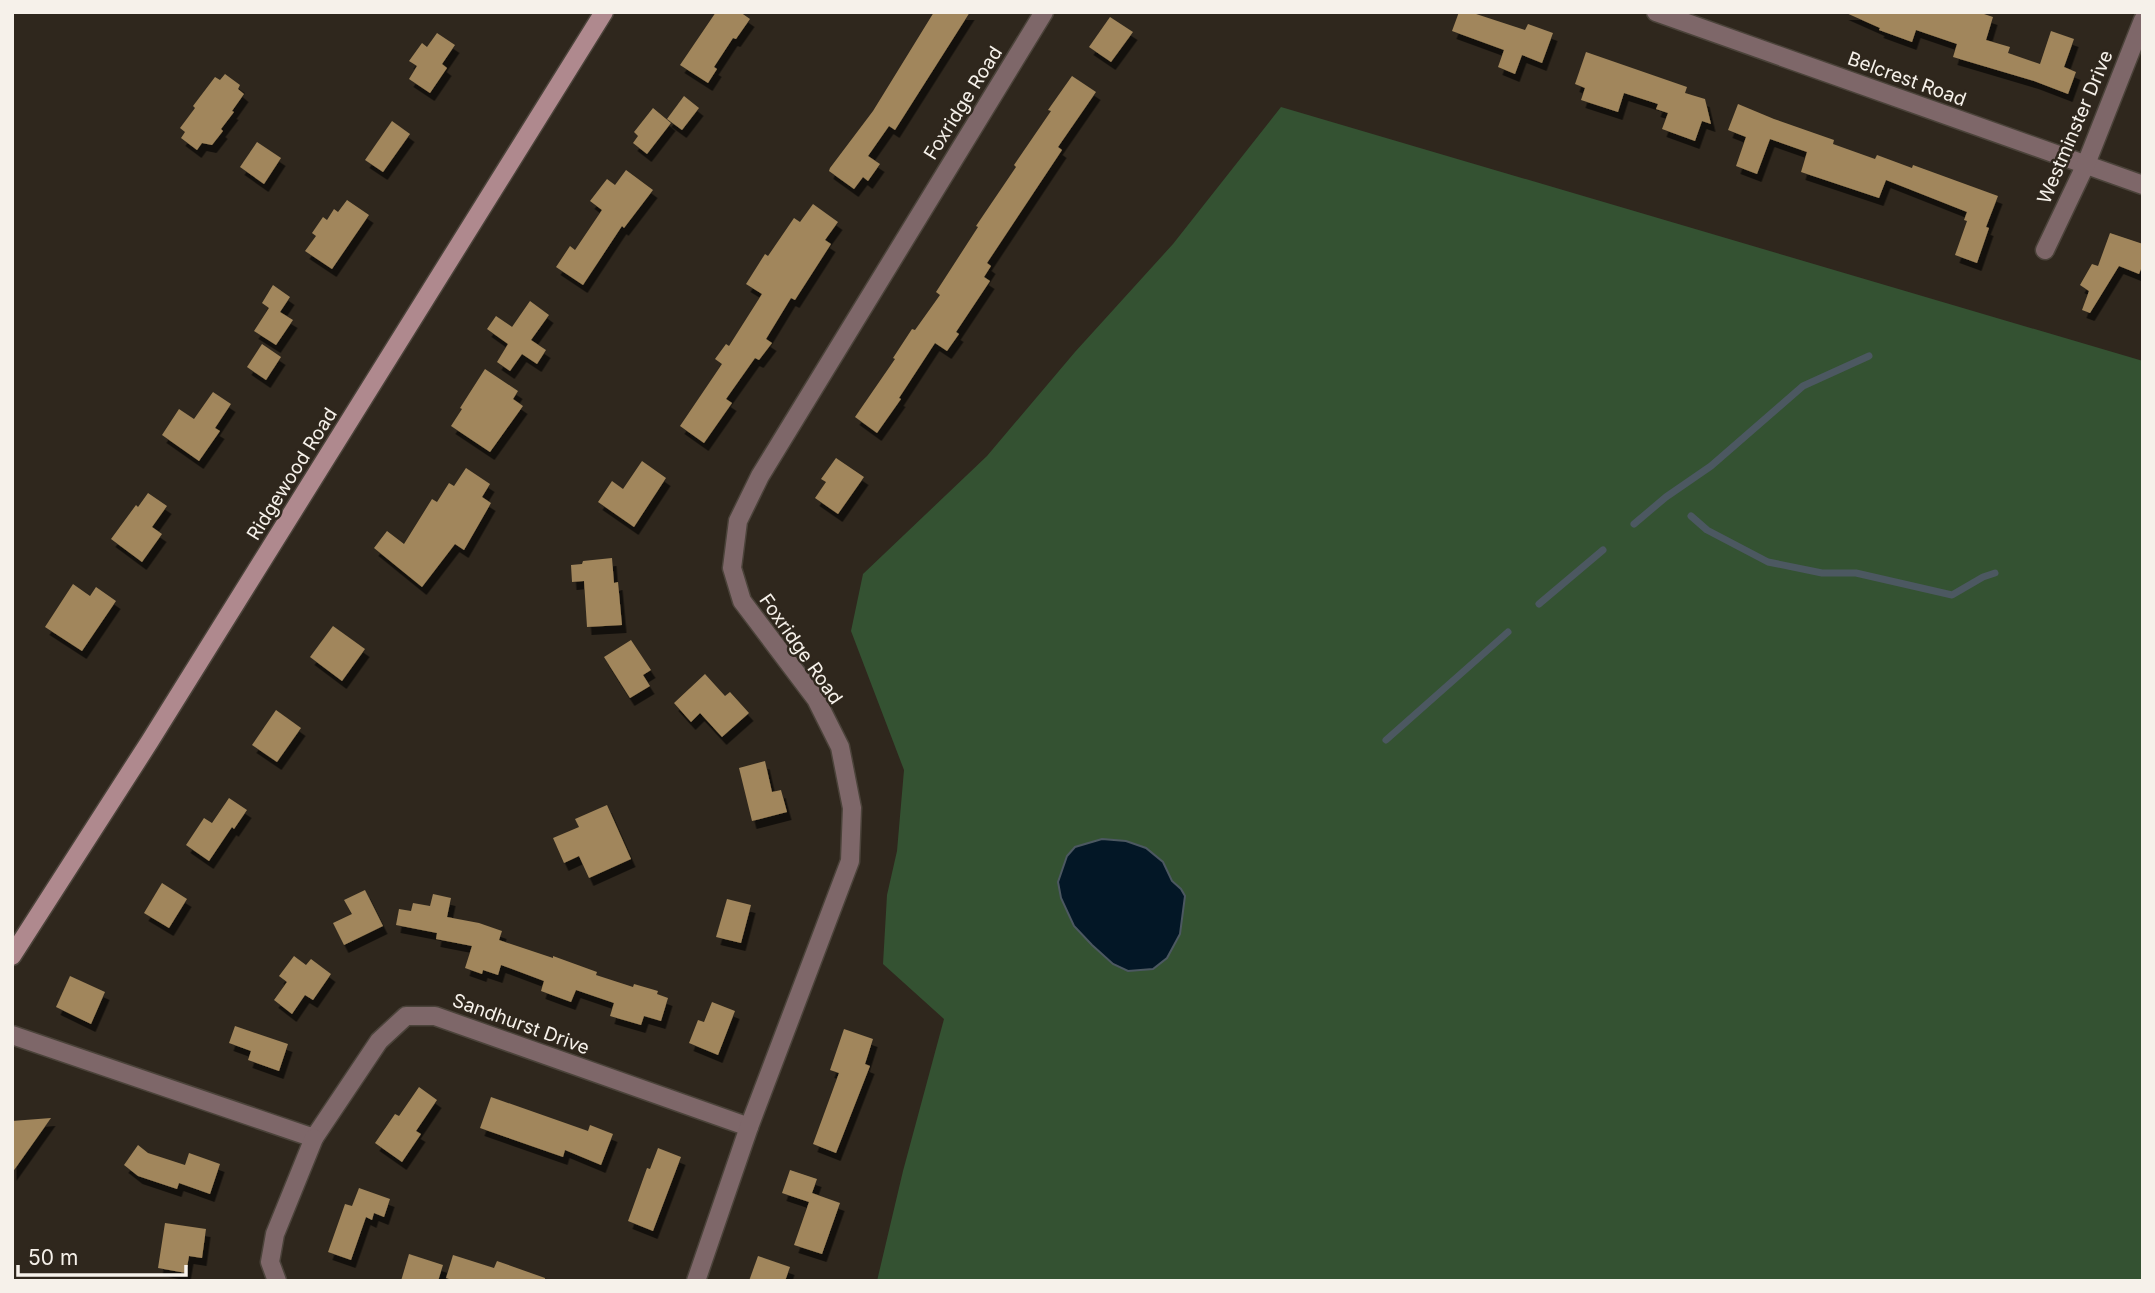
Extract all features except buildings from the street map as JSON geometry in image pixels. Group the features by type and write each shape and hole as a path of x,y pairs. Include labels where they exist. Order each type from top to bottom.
{"main road":[{"name":"Ridgewood Road","path":"12,956 150,741 604,12"}],"street":[{"name":"Foxridge Road","path":"696,1281 749,1127 850,861 852,808 840,747 816,699 742,601 732,568 738,521 760,476 1044,12"},
{"name":"Belcrest Road","path":"1656,12 2143,185"},
{"name":"Westminster Drive","path":"2045,250 2086,164 2143,20"},
{"name":"Sandhurst Drive","path":"277,1281 270,1262 275,1234 314,1138 379,1041 406,1016 435,1016 749,1127"},
{"path":"12,1035 314,1138"}],"green space":[{"path":"1281,107 2143,361 2143,1281 877,1281 944,1019 883,964 887,895 897,851 904,770 851,631 863,574 987,456 1075,352 1173,244"}],"water":[{"path":"1102,839 1126,841 1146,848 1163,862 1172,881 1185,896 1180,934 1167,958 1153,969 1128,971 1113,964 1074,926 1061,898 1058,882 1067,856 1075,847"}],"waterway":[{"path":"1634,524 1666,497 1711,466 1803,386 1869,356"},
{"path":"1691,516 1707,530 1768,562 1822,573 1856,573 1952,595 1995,573"},
{"path":"1539,604 1603,550"},
{"path":"1386,740 1508,632"}]}
